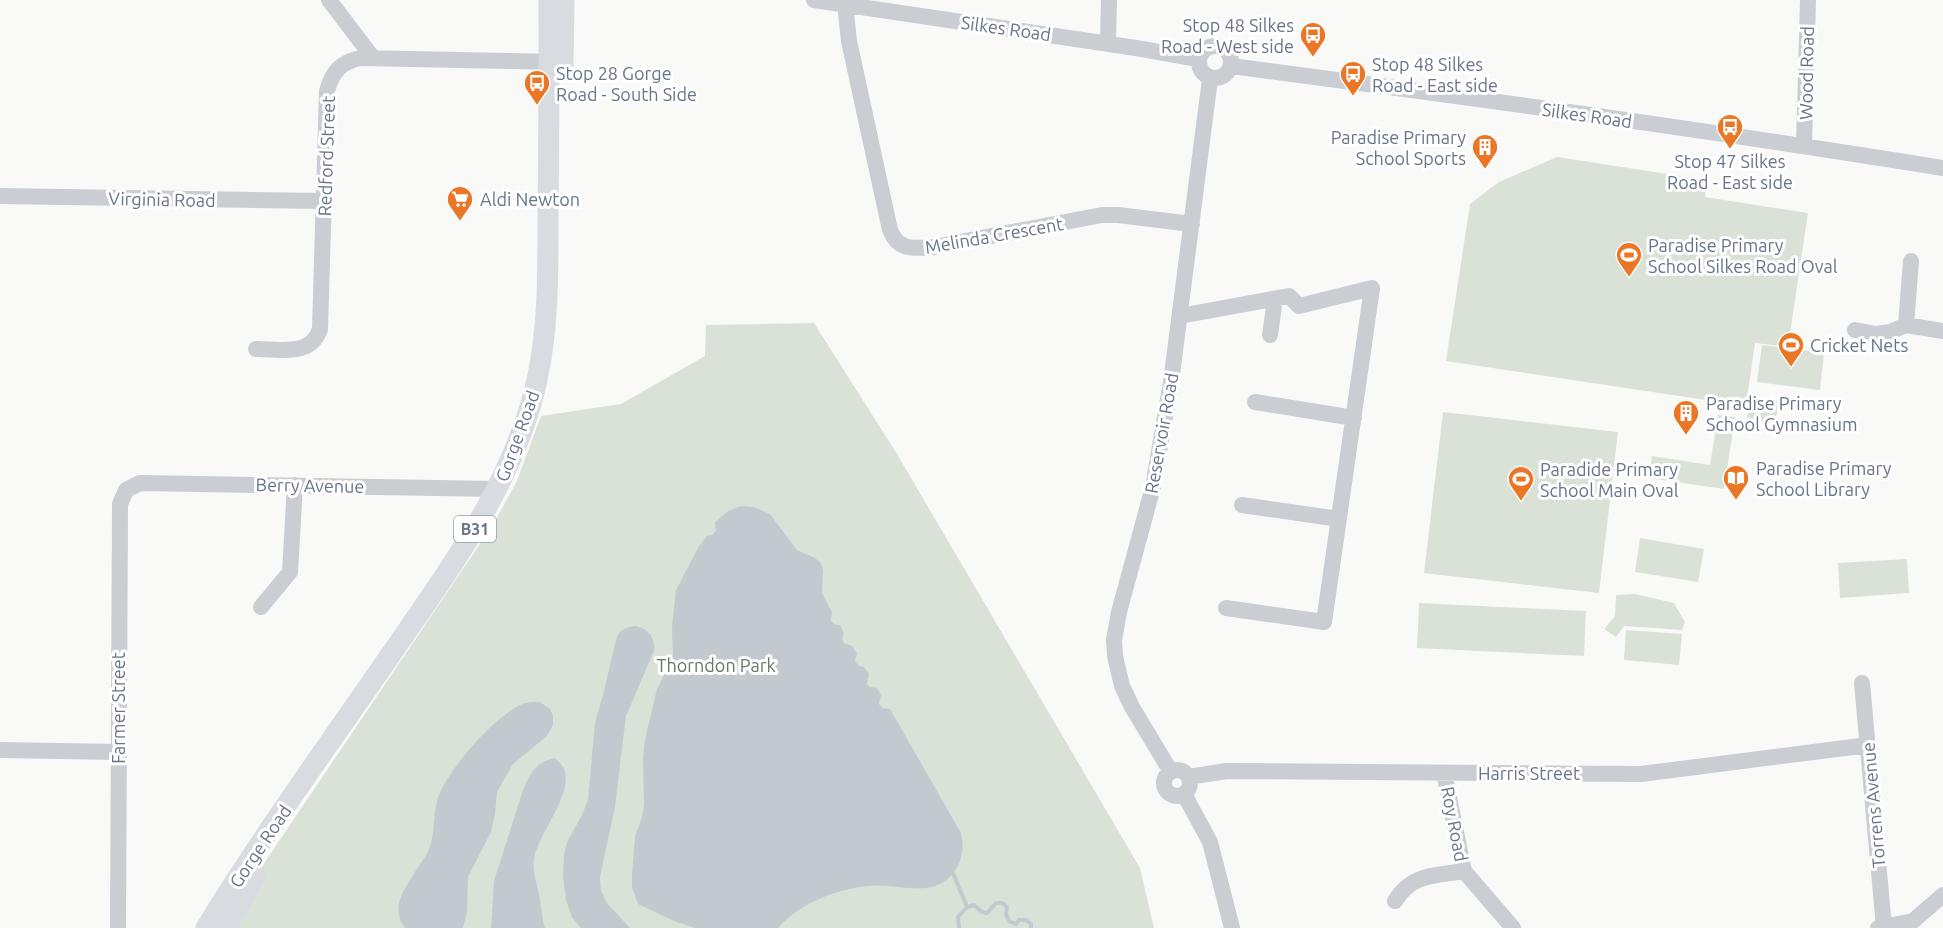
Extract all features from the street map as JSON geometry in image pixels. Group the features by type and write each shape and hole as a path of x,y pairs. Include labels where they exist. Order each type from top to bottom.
{"main road":[{"name":"Gorge Road","path":"226,928 254,878 308,796 469,563 516,483 526,457 543,408 558,328 560,283 556,62 549,0"},
{"name":"Gorge Road","path":"206,928 256,850 437,587 472,533 510,464 525,423 537,379 544,336 556,62 564,0"}],"street":[{"path":"329,0 373,58"},
{"name":"Silkes Road","path":"814,0 1108,43 1198,59"},
{"path":"1108,43 1109,0"},
{"name":"Wood Road","path":"1804,146 1808,0"},
{"name":"Melinda Crescent","path":"845,4 849,41 894,240 910,249 934,247 1102,215 1192,224"},
{"path":"1213,46 1223,48 1230,55 1231,66 1226,75 1210,78 1203,74 1198,59 1204,50 1213,46"},
{"name":"Redford Street","path":"256,349 308,347 316,340 320,329 327,91 331,77 348,61 373,58 556,62"},
{"name":"Silkes Road","path":"1231,66 1472,98 1943,168"},
{"name":"Reservoir Road","path":"1171,772 1122,686 1114,640 1119,612 1153,487 1171,382 1210,78"},
{"name":"Virginia Road","path":"0,196 324,201"},
{"path":"1906,325 1911,261"},
{"path":"1180,316 1289,296 1299,306 1372,288 1324,622 1226,608"},
{"path":"1270,335 1275,299"},
{"path":"1855,330 1876,334 1890,332 1906,325 1943,331"},
{"path":"1255,402 1354,418"},
{"name":"Berry Avenue","path":"126,490 140,483 497,489"},
{"path":"261,607 290,572 295,484"},
{"name":"Farmer Street","path":"118,928 120,504 126,490"},
{"path":"1242,505 1339,519"},
{"name":"Torrens Avenue","path":"1862,683 1881,928"},
{"name":"Harris Street","path":"1188,777 1227,771 1641,774 1868,745"},
{"path":"0,750 118,752"},
{"path":"1180,771 1188,777 1189,788 1184,794 1174,796 1166,790 1165,780 1171,772 1180,771"},
{"name":"Roy Road","path":"1444,773 1464,871 1513,928"},
{"path":"1184,794 1210,842 1232,928"},
{"path":"1395,901 1411,882 1421,878 1464,871"},
{"path":"1881,928 1913,921 1943,895"}],"green space":[{"name":"Paradise Primary School Silkes Road Oval","path":"1557,157 1707,180 1705,197 1808,213 1788,347 1755,343 1746,406 1446,361 1470,204 1499,182"},
{"name":"Thorndon Park","path":"814,323 897,454 1140,868 1154,928 226,928 254,878 492,526 516,483 541,416 621,404 705,356 706,325"},
{"name":"Cricket Nets","path":"1762,345 1824,353 1820,390 1757,382"},
{"path":"1750,398 1779,401 1775,424 1747,419"},
{"name":"Paradide Primary School Main Oval","path":"1443,412 1618,432 1599,593 1424,573"},
{"path":"1718,415 1735,417 1724,489 1649,478 1652,456 1710,465"},
{"path":"1640,538 1704,549 1698,582 1635,572"},
{"path":"1907,559 1909,593 1840,598 1838,563"},
{"path":"1635,594 1674,603 1685,622 1682,630 1624,626 1616,637 1604,629 1615,616 1616,595"},
{"path":"1419,603 1586,611 1584,656 1417,648"},
{"path":"1626,630 1682,634 1679,665 1624,660"}],"shaded area":[{"path":"741,506 754,507 770,514 797,550 821,563 822,593 832,612 831,621 840,625 844,633 842,639 844,643 852,646 857,653 855,661 869,674 867,684 877,688 881,695 879,704 882,708 890,709 961,833 962,851 958,865 947,879 938,885 916,888 880,885 843,890 807,905 778,928 695,928 638,904 632,887 632,875 635,837 643,814 645,739 657,689 673,658 672,627 676,590 699,546 707,536 716,531 715,522 728,511"},
{"path":"635,626 650,634 654,642 654,651 626,716 615,807 600,877 601,891 607,903 630,928 581,928 572,917 566,900 563,876 564,854 567,842 588,800 595,722 616,640 623,630"},
{"path":"540,702 550,709 553,725 547,736 513,764 497,792 491,832 468,877 467,912 463,928 405,928 398,908 405,887 429,849 433,836 435,808 445,783 463,757 499,720 522,704"},
{"path":"554,758 563,767 566,779 564,792 537,847 534,859 534,874 545,928 491,928 494,881 522,793 533,771 542,763"}],"waterway":[{"path":"953,873 967,907 958,917 959,928"},
{"path":"967,907 974,905 987,913 996,903 1002,903 1007,907 1006,914 1009,921 1016,924 1019,920 1026,920 1031,924 1031,928"}],"place":[{"name":"Stop 48 Silkes Road - West side","path":"1313,58"},
{"name":"Stop 48 Silkes Road - East side","path":"1353,97"},
{"name":"Stop 28 Gorge Road - South Side","path":"537,106"},
{"name":"Stop 47 Silkes Road - East side","path":"1730,150"},
{"name":"Paradise Primary School Sports","path":"1485,170"},
{"name":"Aldi Newton","path":"460,222"},
{"name":"Paradise Primary School Silkes Road Oval","path":"1629,278"},
{"name":"Cricket Nets","path":"1791,368"},
{"name":"Paradise Primary School Gymnasium","path":"1686,436"},
{"name":"Paradise Primary School Library","path":"1736,501"},
{"name":"Paradide Primary School Main Oval","path":"1521,502"}]}
